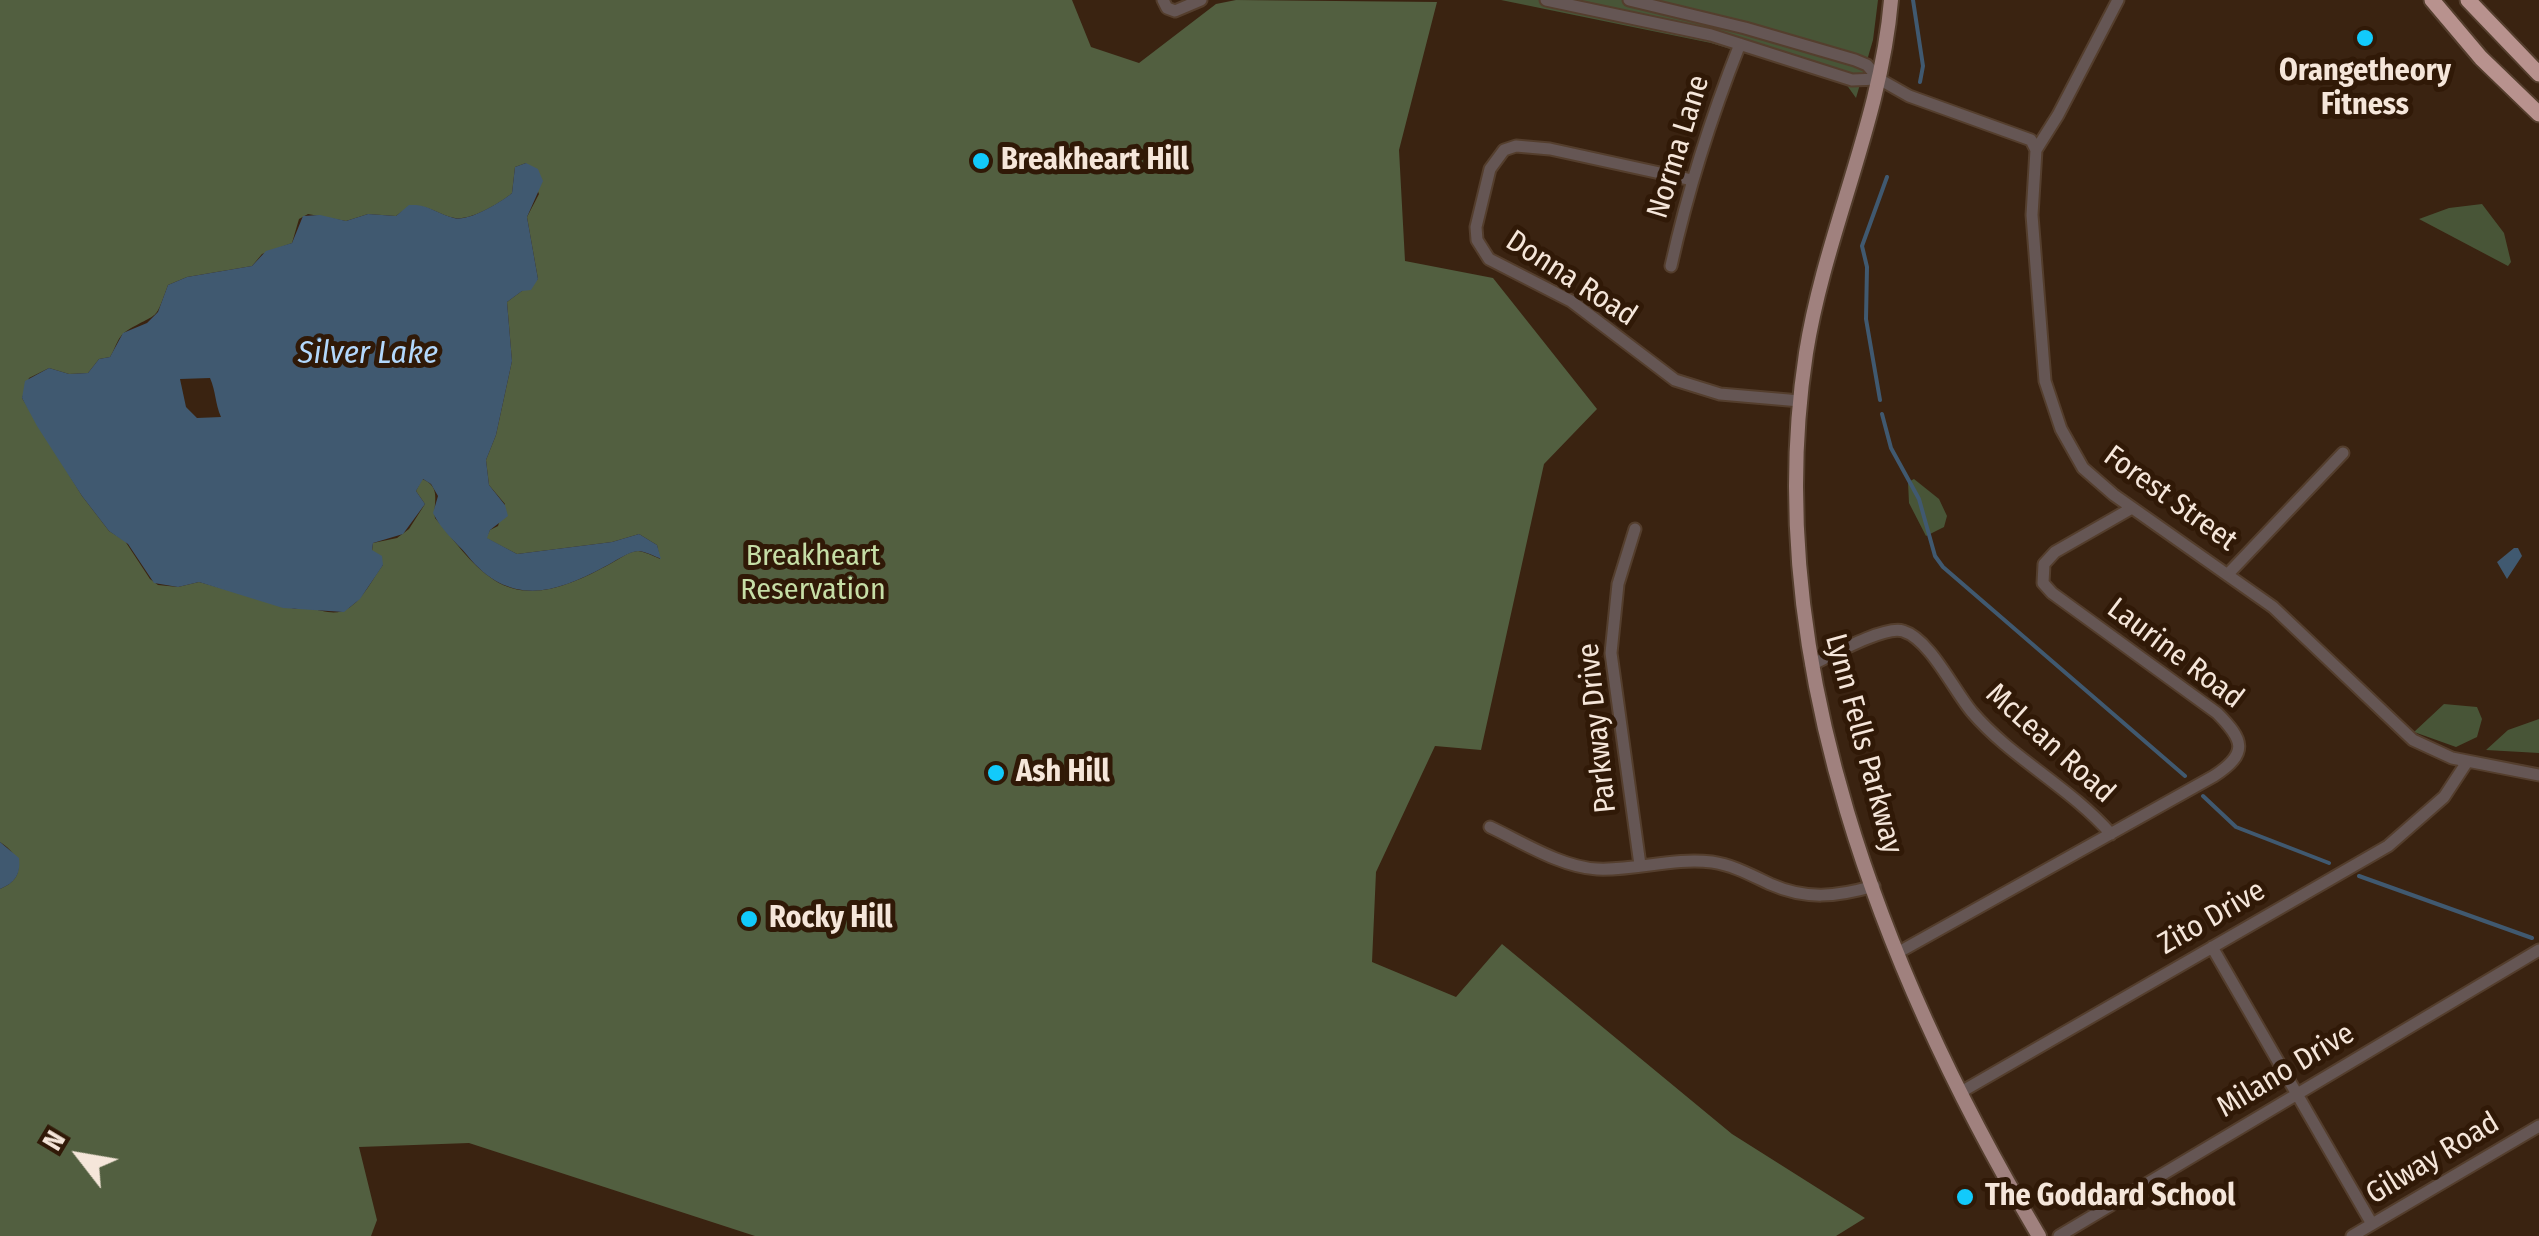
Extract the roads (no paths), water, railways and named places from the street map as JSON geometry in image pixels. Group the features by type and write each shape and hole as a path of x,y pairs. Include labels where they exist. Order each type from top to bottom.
{"highway":[{"path":"2432,0 2481,58 2539,114"},
{"path":"2468,0 2539,74"}],"main road":[{"name":"Lynn Fells Parkway","path":"1892,0 1878,79 1818,288 1800,401 1796,539 1811,665 1835,769 1874,886 1961,1092 2039,1236"}],"street":[{"path":"1163,0 1167,8 1176,12 1201,0"},
{"path":"1546,0 1740,44 1852,80 1878,79"},
{"path":"1629,0 1855,60 1867,66 1878,79 1912,97 2028,138 2036,150 2118,0"},
{"name":"Norma Lane","path":"1670,266 1710,120 1740,44"},
{"name":"Donna Road","path":"1692,180 1550,149 1516,146 1504,150 1490,169 1476,228 1477,240 1489,258 1570,301 1675,380 1720,394 1800,401"},
{"name":"Forest Street","path":"2036,150 2032,215 2048,394 2076,460 2095,480 2229,573 2308,637 2408,736 2467,762 2539,775"},
{"path":"2229,573 2343,454"},
{"name":"Laurine Road","path":"1899,952 2222,771 2237,757 2240,749 2236,733 2217,713 2052,594 2044,583 2044,564 2056,552 2132,508"},
{"name":"Parkway Drive","path":"1635,529 1618,584 1611,643 1640,865"},
{"name":"McLean Road","path":"1811,665 1889,630 1908,633 1925,648 1980,721 2076,798 2110,834"},
{"name":"Zito Drive","path":"1961,1092 2388,846 2431,811 2455,784 2467,762"},
{"path":"1490,826 1585,868 1697,861 1723,864 1806,896 1838,896 1874,886"},
{"path":"2212,947 2372,1224"},
{"name":"Milano Drive","path":"2059,1236 2539,950"},
{"name":"Gilway Road","path":"2352,1236 2539,1126"}],"water":[{"name":"Silver Lake","path":"526,163 538,169 543,181 527,217 538,279 531,290 522,291 507,302 512,361 496,435 486,460 489,485 505,505 508,516 490,530 487,538 517,554 612,542 639,534 657,545 661,559 635,551 567,584 532,591 515,589 483,571 444,530 433,513 438,496 423,479 416,491 425,504 403,534 373,543 372,550 382,556 383,565 360,599 344,612 283,608 199,582 178,587 154,583 128,544 109,531 82,496 37,426 22,398 25,381 49,368 69,374 88,373 99,359 110,357 123,333 147,323 158,312 168,285 187,277 252,266 266,251 292,243 303,216 346,221 368,214 396,216 409,205 416,205 454,218 468,217 512,193 515,167","holes":["210,378 221,417 197,418 186,407 180,379"]},
{"path":"2514,548 2522,556 2507,579 2497,562"},
{"path":"0,842 19,858 19,869 10,884 0,889"}],"waterway":[{"path":"1913,0 1923,66 1920,82"},
{"path":"1880,400 1866,319 1867,267 1862,246 1887,177"},
{"path":"1882,414 1891,448 1919,499 1935,556 1943,567 2185,776"},
{"path":"2203,796 2236,827 2329,863"},
{"path":"2359,876 2532,938"}],"place":[{"name":"Orangetheory Fitness","path":"2365,38"},
{"name":"Breakheart Hill","path":"981,161"},
{"name":"Ash Hill","path":"996,773"},
{"name":"Rocky Hill","path":"749,919"},
{"name":"The Goddard School","path":"1965,1197"}],"park label":[{"name":"Breakheart Reservation","path":"813,574"}]}
